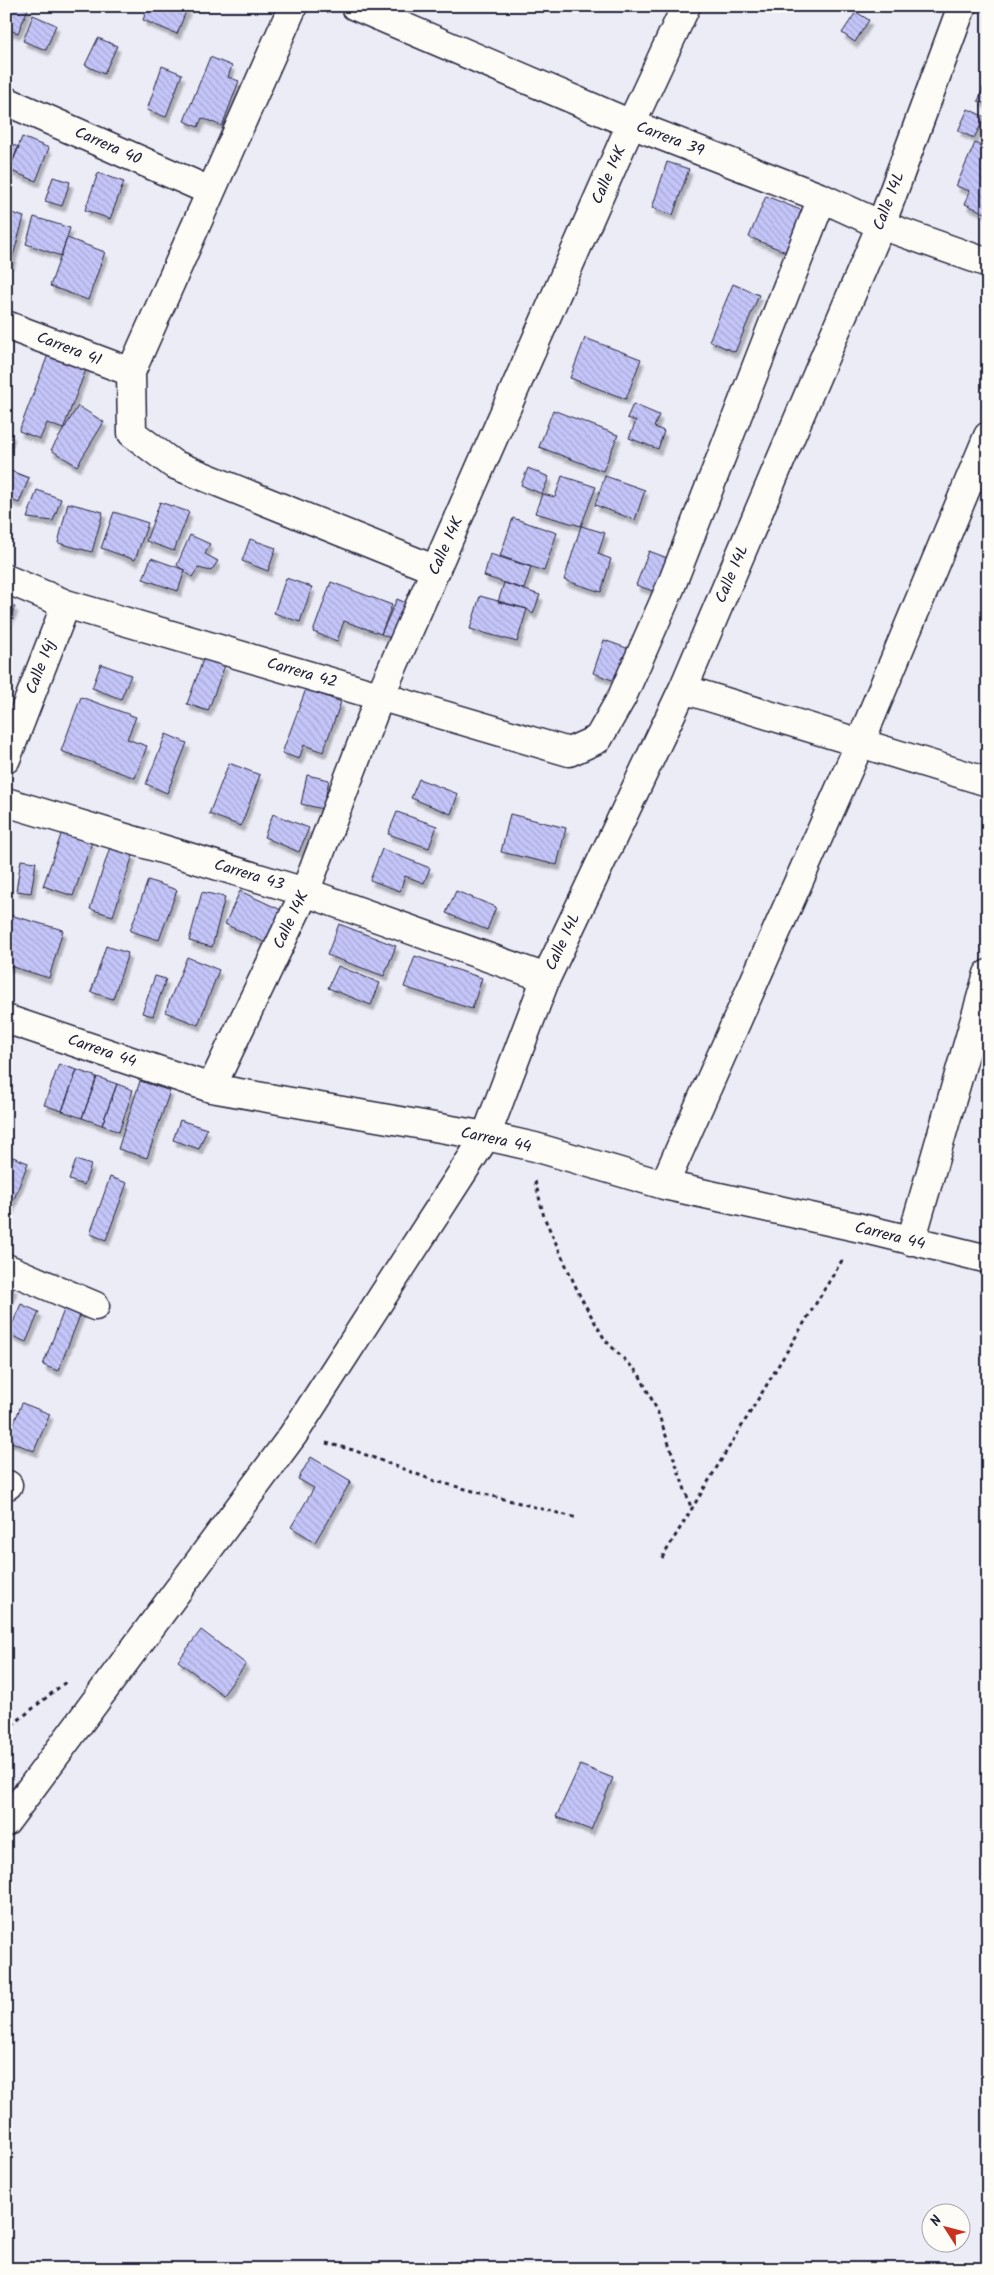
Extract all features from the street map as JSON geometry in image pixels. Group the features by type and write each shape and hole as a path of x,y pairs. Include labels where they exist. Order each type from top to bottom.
{"street":[{"path":"293,6 132,372 132,433 173,464 436,570"},
{"name":"Carrera 39","path":"355,6 631,124 822,198 881,224 988,263"},
{"name":"Calle 14K","path":"211,1088 305,892 380,696 631,124 686,6"},
{"name":"Calle 14L","path":"6,1822 294,1434 486,1136 546,978 683,689 881,224 962,6"},
{"name":"Carrera 40","path":"6,101 210,191"},
{"name":"Carrera 42","path":"6,579 66,604 570,752 598,740 622,697 671,586 822,198"},
{"name":"Carrera 41","path":"6,325 132,372"},
{"path":"664,1184 860,742 988,436"},
{"name":"Calle 14j","path":"6,759 66,604"},
{"path":"683,689 988,782"},
{"name":"Carrera 43","path":"6,802 305,892 546,978"},
{"path":"911,1241 988,974"},
{"name":"Carrera 44","path":"6,1019 211,1088 486,1136 664,1184 861,1228 988,1260"},
{"path":"6,1268 96,1306"}],"path":[{"path":"535,1148 532,1168 544,1217 580,1296 604,1340 640,1374 657,1410 692,1510"},
{"path":"662,1558 861,1228"},
{"path":"294,1434 353,1450 435,1481 576,1518"}],"building":[{"path":"6,6 29,6 18,33 6,29"},
{"path":"148,6 188,6 177,34 143,20"},
{"path":"856,12 869,20 855,42 842,33"},
{"path":"33,15 56,25 46,50 23,41"},
{"path":"98,38 117,46 104,74 85,65"},
{"path":"210,57 232,66 228,77 239,81 222,126 202,118 198,127 184,121"},
{"path":"162,66 182,74 166,117 147,110"},
{"path":"988,76 988,105 978,101"},
{"path":"968,109 985,117 974,138 958,131"},
{"path":"22,137 49,148 36,181 9,170"},
{"path":"6,143 19,147 9,170 6,169"},
{"path":"975,143 988,149 988,207 985,213 965,204 970,191 956,186"},
{"path":"667,162 689,169 673,215 652,208"},
{"path":"98,173 124,182 110,219 85,210"},
{"path":"53,177 70,182 62,206 45,201"},
{"path":"766,196 813,215 796,256 749,237"},
{"path":"6,211 24,217 11,263 6,261"},
{"path":"34,217 70,228 61,256 26,244"},
{"path":"67,238 105,252 88,300 50,286"},
{"path":"733,284 759,295 735,352 709,341"},
{"path":"585,338 641,359 626,399 570,378"},
{"path":"49,352 87,367 63,429 47,423 40,439 19,431"},
{"path":"633,404 659,415 654,427 664,431 658,449 629,438 636,421 627,418"},
{"path":"78,406 104,422 77,466 51,450"},
{"path":"553,410 618,435 603,471 539,447"},
{"path":"6,432 12,434 6,449"},
{"path":"528,468 549,477 542,494 521,485"},
{"path":"6,469 29,478 19,503 6,498"},
{"path":"562,476 596,487 581,526 535,513 542,494 555,497"},
{"path":"605,476 645,490 635,520 595,505"},
{"path":"37,490 61,499 53,521 27,518"},
{"path":"160,502 189,512 174,551 146,541"},
{"path":"68,503 103,512 92,552 58,543"},
{"path":"114,512 148,523 135,560 101,548"},
{"path":"513,518 557,533 544,571 500,556"},
{"path":"581,526 605,533 598,554 611,559 601,592 564,580"},
{"path":"190,535 210,544 205,554 218,561 211,571 198,568 192,577 177,565"},
{"path":"250,539 276,548 268,571 242,561"},
{"path":"649,551 670,559 658,593 636,585"},
{"path":"490,554 531,567 524,589 484,576"},
{"path":"151,558 185,570 178,591 143,579"},
{"path":"286,578 312,587 300,622 274,613"},
{"path":"331,582 392,605 381,634 344,621 337,641 313,632"},
{"path":"504,583 540,595 533,614 527,609 498,602"},
{"path":"480,596 527,609 517,642 470,629"},
{"path":"397,599 413,606 397,641 381,634"},
{"path":"6,603 15,607 6,625"},
{"path":"604,640 635,651 623,684 593,673"},
{"path":"204,657 225,665 208,711 187,704"},
{"path":"101,664 131,675 121,699 92,688"},
{"path":"306,689 341,702 323,752 304,745 299,759 282,753"},
{"path":"81,697 136,717 127,739 147,746 135,778 61,751"},
{"path":"166,734 187,743 167,793 146,784"},
{"path":"229,763 260,775 241,826 209,814"},
{"path":"307,775 329,780 323,809 301,804"},
{"path":"419,779 458,794 451,814 411,798"},
{"path":"397,812 437,826 429,848 388,834"},
{"path":"273,814 309,828 299,852 264,837"},
{"path":"510,814 566,828 557,865 501,852"},
{"path":"62,832 92,842 73,896 43,886"},
{"path":"110,847 133,855 113,916 90,909"},
{"path":"382,849 430,868 424,883 405,876 400,891 370,880"},
{"path":"21,860 36,862 31,893 16,891"},
{"path":"148,880 177,890 159,940 130,931"},
{"path":"240,891 281,910 266,943 225,924"},
{"path":"456,891 496,907 487,930 446,913"},
{"path":"202,892 225,897 212,947 189,941"},
{"path":"10,915 63,930 49,978 6,965 6,927"},
{"path":"339,924 396,946 384,976 327,955"},
{"path":"106,946 128,953 113,999 91,992"},
{"path":"415,956 482,978 472,1009 404,987"},
{"path":"187,957 219,970 198,1025 165,1012"},
{"path":"338,966 380,983 371,1005 328,988"},
{"path":"155,976 166,979 153,1016 142,1013"},
{"path":"59,1064 77,1070 62,1111 44,1105"},
{"path":"77,1070 97,1077 82,1118 62,1111"},
{"path":"97,1077 117,1084 102,1125 82,1118"},
{"path":"140,1081 170,1091 147,1158 118,1149"},
{"path":"117,1084 133,1090 119,1132 102,1125"},
{"path":"180,1120 207,1129 199,1149 173,1140"},
{"path":"13,1157 28,1163 9,1212 6,1211 6,1174"},
{"path":"76,1160 91,1165 84,1185 69,1180"},
{"path":"110,1177 127,1183 106,1240 90,1234"},
{"path":"6,1284 14,1287 6,1308"},
{"path":"67,1302 83,1308 58,1371 43,1365"},
{"path":"21,1304 39,1312 26,1342 8,1334"},
{"path":"22,1403 50,1414 34,1451 7,1440"},
{"path":"311,1457 351,1481 315,1542 291,1527 314,1488 298,1479"},
{"path":"201,1630 246,1664 223,1695 178,1661"},
{"path":"580,1765 613,1778 591,1830 556,1817"}]}
